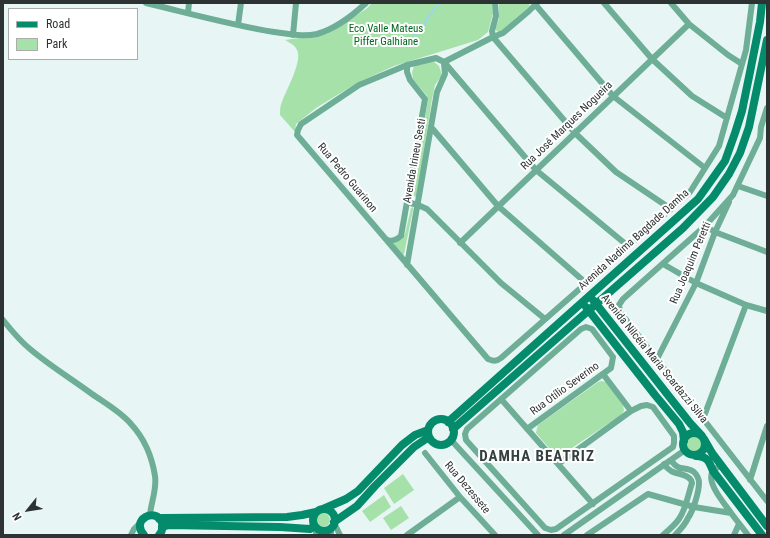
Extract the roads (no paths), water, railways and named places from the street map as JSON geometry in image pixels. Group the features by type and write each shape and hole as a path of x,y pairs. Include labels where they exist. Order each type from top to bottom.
{"street":[{"path":"146,3 164,5 188,13 260,30 293,35 316,34 327,30 340,23 366,3"},
{"path":"188,13 189,3"},
{"path":"238,25 241,3"},
{"path":"293,35 296,3"},
{"path":"495,3 496,16 492,31 493,37 575,133 616,172 671,209"},
{"path":"444,62 503,33 529,11 535,3 613,96 705,168"},
{"path":"604,3 652,59 692,96 727,118"},
{"path":"672,3 689,24 728,55 742,64"},
{"path":"385,239 488,359 498,361 690,192 719,146 746,50 752,3"},
{"name":"Avenida Nadima Bagdade Damha","path":"448,422 698,199 725,161 735,133 742,111 760,22 762,3"},
{"name":"Rua José Marques Nogueira","path":"460,243 689,24"},
{"name":"Avenida Nadima Bagdade Damha","path":"453,429 683,228 713,198 730,174 740,153 749,127 767,40"},
{"path":"407,65 436,58 444,62 536,170 628,246"},
{"name":"Avenida Irineu Sesti","path":"407,265 437,92 445,74 444,62"},
{"name":"Avenida Irineu Sesti","path":"385,239 388,241 393,241 401,236 425,99 410,80 406,72 407,65"},
{"name":"Rua Pedro Guarinon","path":"385,239 297,135 301,124 358,85 407,65"},
{"path":"767,108 761,126 760,138 733,195 705,226 623,299 619,305 620,312 767,502"},
{"path":"431,127 498,206 586,283"},
{"path":"760,138 767,140"},
{"path":"738,186 767,196"},
{"name":"Rua Joaquim Peretti","path":"656,359 696,283 715,232 733,195"},
{"path":"407,202 427,209 501,283 545,319"},
{"path":"705,226 715,232 767,252"},
{"path":"663,264 696,283 746,305 767,311"},
{"name":"Avenida Nilcéia Maria Scardazzi Silva","path":"589,295 690,423 703,437 720,465 767,526"},
{"name":"Avenida Nilcéia Maria Scardazzi Silva","path":"582,302 679,424 683,432 684,446"},
{"path":"703,419 746,305"},
{"path":"3,320 30,349 65,376 119,413 130,422 140,434 153,465 155,478 155,493 150,515"},
{"name":"Rua Otílio Severino","path":"501,399 581,328 586,327 592,329 613,357 611,368 527,429"},
{"path":"624,356 632,350"},
{"path":"603,374 631,411"},
{"path":"655,395 663,389"},
{"path":"558,464 631,411 641,406 647,405 653,407 674,436 673,447 593,504 556,529 551,530 545,528 466,440 465,434 467,429 501,399 593,504"},
{"path":"436,420 444,420 448,422 453,429 454,433 448,443 440,445 432,442 429,434 429,426 436,420"},
{"path":"750,480 767,426"},
{"path":"564,535 671,460 684,446 685,438 695,433 703,437 706,443 702,453 696,456"},
{"path":"131,535 134,529 144,518 150,515 159,519 287,517 320,510 346,499 358,491 402,445 415,435 429,434"},
{"path":"160,531 168,525 280,527 317,530 324,530 333,527 357,506 374,486 414,447 426,439 429,434"},
{"path":"451,440 538,535"},
{"path":"684,446 689,454 701,456 708,460 713,471 762,535"},
{"name":"Rua Dezessete","path":"425,452 460,497 493,533"},
{"path":"671,460 676,466 691,470 698,476 699,480 694,507 685,524 675,535"},
{"path":"664,464 670,472 686,476 691,480"},
{"path":"720,465 713,471 711,479 713,487 731,514 748,535"},
{"path":"691,480 698,476"},
{"path":"663,535 678,520 685,508 692,483 691,480"},
{"path":"587,535 646,494 694,507 731,514"},
{"path":"406,535 460,497"},
{"path":"317,530 313,518 320,510 328,509 333,515 333,527 340,535"},
{"path":"159,519 161,522 160,531"},
{"path":"131,535 142,534 140,523"},
{"path":"734,535 739,524"},
{"path":"280,527 308,535"},
{"path":"484,535 493,533"}],"waterway":[{"path":"414,36 440,3"}],"district":[{"name":"DAMHA BEATRIZ","path":"537,457"}],"park label":[{"name":"Eco Valle Mateus Piffer Galhiane","path":"386,35"}]}
